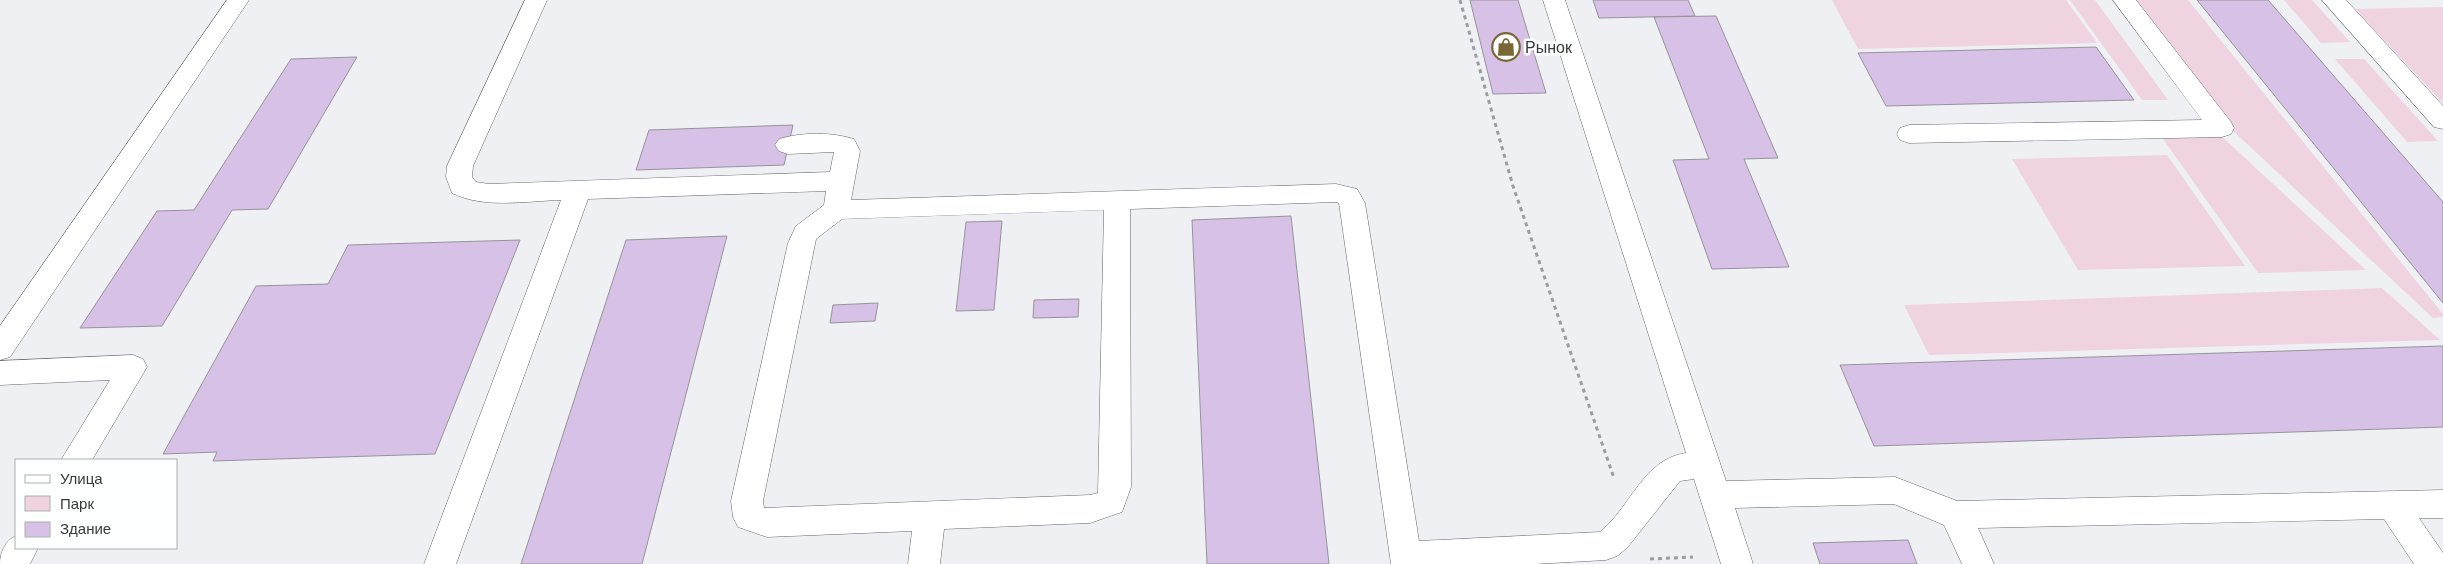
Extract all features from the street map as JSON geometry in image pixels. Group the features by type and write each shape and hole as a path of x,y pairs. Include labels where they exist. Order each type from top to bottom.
{"lane":[{"path":"0,349 238,0"},
{"path":"536,0 460,166 458,177 461,186 471,191 578,190 841,181"},
{"path":"1554,0 1736,559"},
{"path":"1908,134 2222,128 2124,0"},
{"path":"2333,0 2443,121"},
{"path":"788,145 837,143 845,145 847,150 836,210"},
{"path":"440,564 578,190"},
{"path":"1117,201 1115,487 1111,502 1090,509 930,516 767,522 749,517 747,501 801,243 810,229 836,210 1336,193 1348,196 1352,203 1406,560 1606,546 1616,538 1670,472 1676,468 1704,464"},
{"path":"0,373 133,367 77,459"},
{"path":"1714,495 1895,490 1956,515 2443,504"},
{"path":"2392,505 2432,564"},
{"path":"1956,515 1978,564"},
{"path":"924,564 930,516"},
{"path":"12,564 21,549"}],"path":[{"path":"1460,0 1513,186 1642,559 1736,559"}],"green space":[{"path":"1832,0 2066,0 2097,43 1858,49"},
{"path":"2070,0 2095,0 2168,100 2142,100"},
{"path":"2133,0 2188,0 2443,314 2443,317 2433,318 2231,129"},
{"path":"2284,0 2312,0 2350,42 2321,43"},
{"path":"2443,7 2443,103 2355,9"},
{"path":"2335,59 2364,59 2438,141 2407,142"},
{"path":"2219,134 2366,270 2258,273 2161,136"},
{"path":"2167,155 2245,266 2078,270 2012,159"},
{"path":"2382,288 2440,340 1929,355 1904,305"}],"building":[{"name":"Рынок","path":"1470,0 1518,0 1546,93 1493,94"},
{"path":"1593,0 1688,0 1695,16 1599,18"},
{"path":"2197,0 2268,0 2443,202 2443,303"},
{"path":"1716,16 1778,158 1744,159 1789,267 1712,269 1673,160 1709,159 1654,17"},
{"path":"2096,47 2134,100 1886,106 1858,53"},
{"path":"357,57 268,209 232,210 162,326 80,328 157,211 194,210 291,59"},
{"path":"793,125 784,165 636,170 649,130"},
{"path":"1291,216 1329,564 1207,564 1192,220"},
{"path":"1002,221 994,310 956,311 966,222"},
{"path":"727,236 642,564 521,564 626,240"},
{"path":"520,240 435,454 213,461 217,452 163,454 256,286 328,284 348,245"},
{"path":"1079,299 1078,317 1033,318 1034,300"},
{"path":"878,303 875,321 830,323 833,305"},
{"path":"2443,346 2443,427 1874,446 1840,365"},
{"path":"1908,540 1917,564 1820,564 1813,543"}],"place":[{"name":"Рынок","path":"1506,47"}]}
